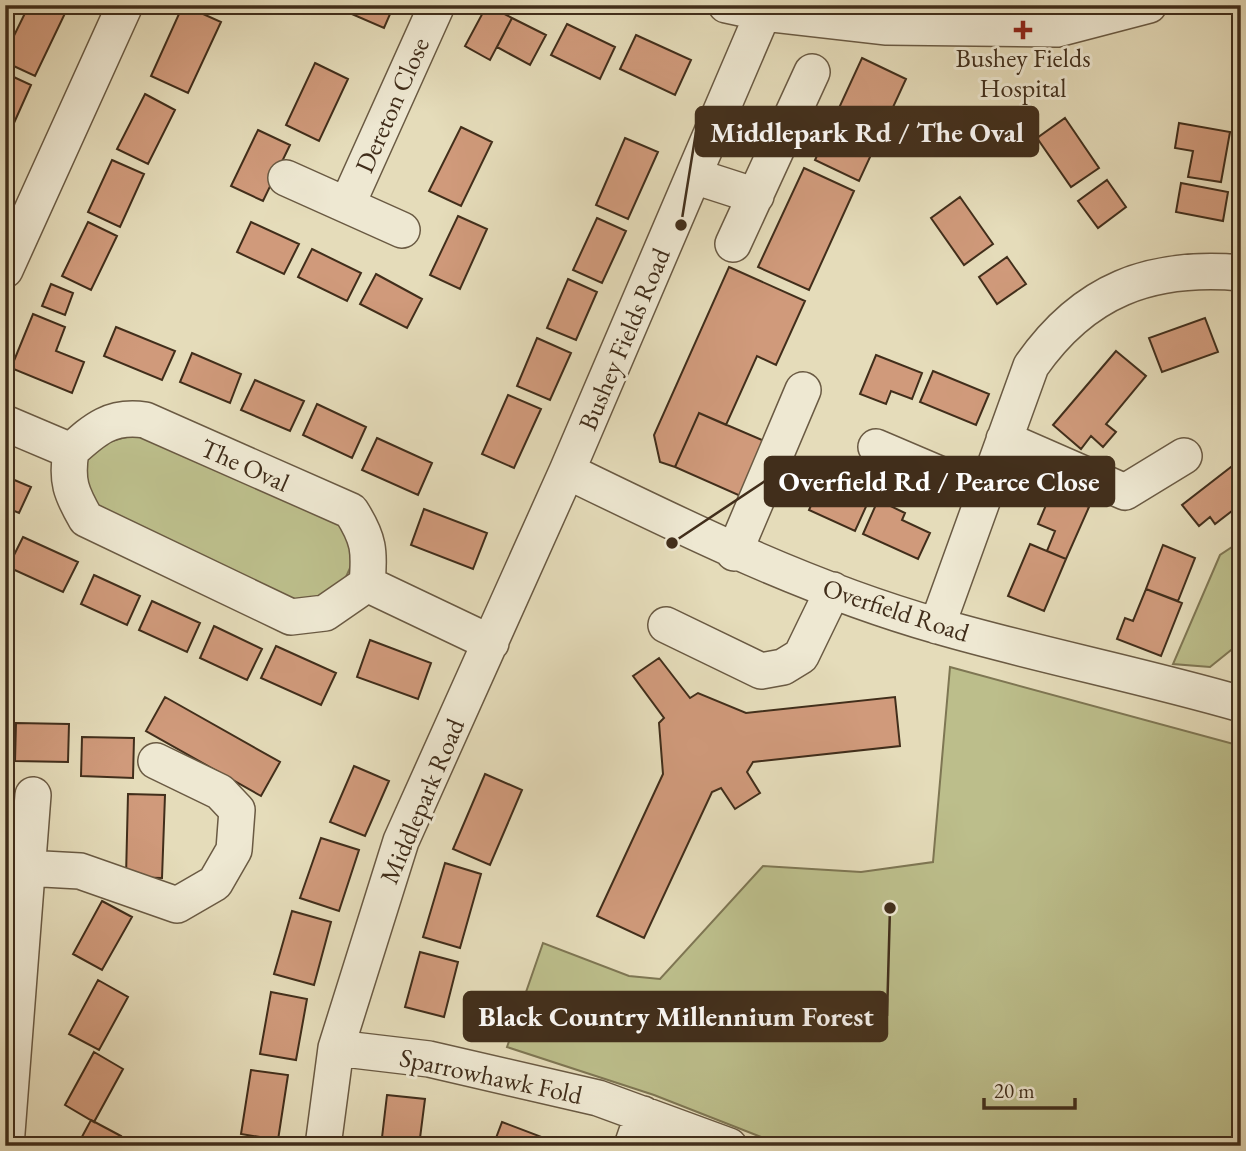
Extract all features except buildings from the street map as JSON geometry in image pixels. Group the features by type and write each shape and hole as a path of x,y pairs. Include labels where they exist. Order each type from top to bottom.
{"street":[{"path":"5,270 125,5"},
{"name":"Dereton Close","path":"347,205 437,5"},
{"path":"726,5 763,13 887,27 1058,29 1149,5"},
{"name":"Bushey Fields Road","path":"567,471 763,13"},
{"path":"733,244 812,72"},
{"path":"694,176 756,196"},
{"name":"Dereton Close","path":"286,178 402,230"},
{"path":"937,626 1031,366 1051,337 1086,305 1161,276 1207,270 1241,273"},
{"path":"734,552 803,390"},
{"name":"The Oval","path":"71,451 94,430 104,425 124,417 145,420 351,511 366,535 370,559 366,584"},
{"path":"5,423 71,451 67,475 73,496 86,519 291,618 325,613 366,584 491,643"},
{"path":"1004,439 1125,492 1184,456"},
{"path":"876,447 985,493"},
{"name":"Overfield Road","path":"567,471 734,552 937,626 1241,704"},
{"name":"Middlepark Road","path":"323,1146 336,1048 401,841 567,471"},
{"path":"666,625 761,671 783,667 801,656 833,590"},
{"path":"26,868 80,871 177,905 215,883 234,850 237,810 220,792 156,761"},
{"path":"6,1146 33,796"},
{"name":"Sparrowhawk Fold","path":"336,1048 429,1059 598,1098 638,1130 729,1146"}],"green space":[{"path":"142,434 340,519 355,557 341,588 327,596 289,603 91,511 85,476 90,455 108,442"},
{"path":"1241,541 1241,642 1210,667 1173,664 1220,555"},
{"path":"950,667 1241,746 1241,1146 784,1146 654,1095 507,1047 543,943 629,976 660,979 763,866 861,872 933,862"}],"place":[{"name":"Bushey Fields Hospital","path":"1023,30"},
{"name":"Middlepark Rd / The Oval","path":"681,225"},
{"name":"Overfield Rd / Pearce Close","path":"672,543"},
{"name":"Black Country Millennium Forest","path":"890,908"}]}
